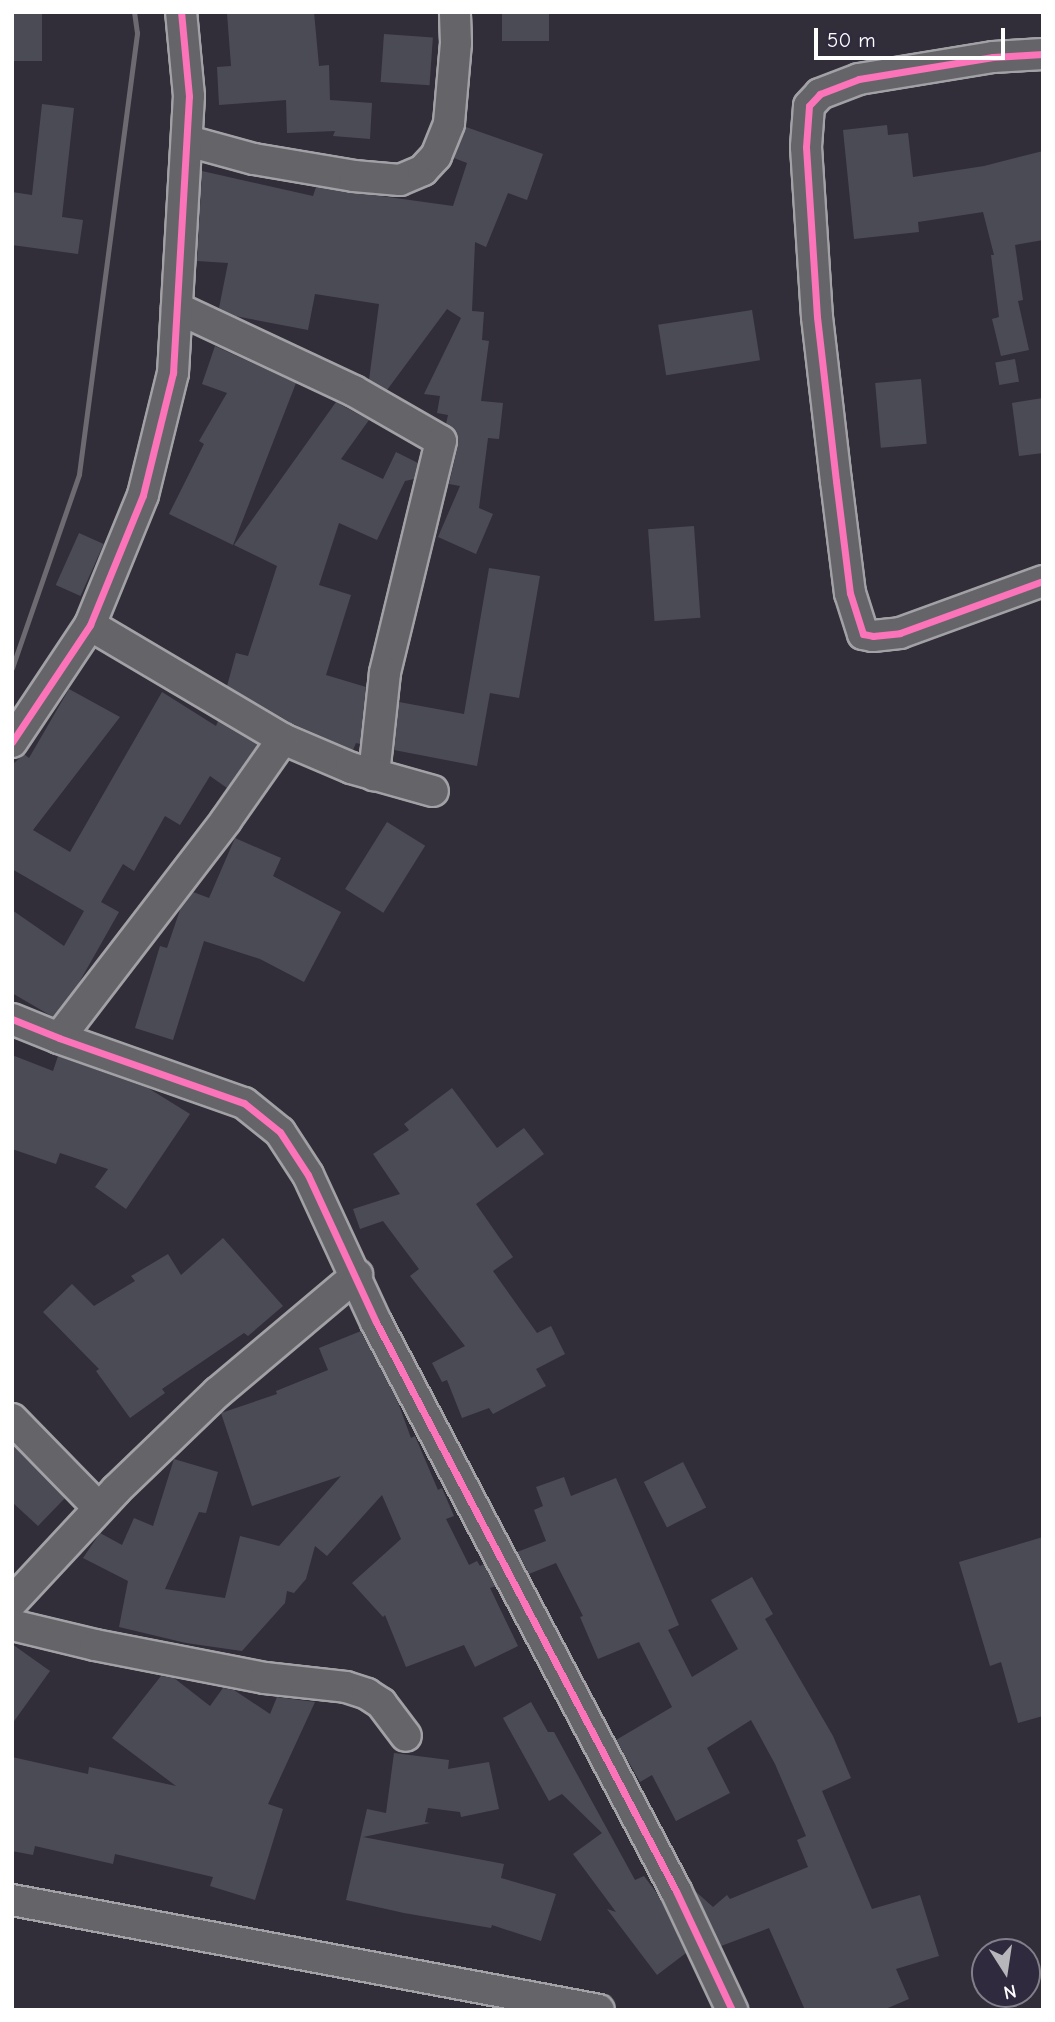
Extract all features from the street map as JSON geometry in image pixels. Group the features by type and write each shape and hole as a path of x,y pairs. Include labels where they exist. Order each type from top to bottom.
{"street":[{"path":"12,742 90,625 143,495 173,373 189,96 181,12"},
{"path":"188,141 254,159 354,176 400,180 423,170 436,156 449,123 456,43 455,12"},
{"path":"1043,54 993,57 859,79 820,94 809,106 806,147 817,317 836,481 850,593 863,634 900,633 1043,581"},
{"path":"177,308 354,391 441,441 385,673 374,775"},
{"path":"90,625 283,739 351,768 433,791"},
{"path":"59,1038 226,820 283,739"},
{"path":"12,1019 244,1103 280,1132 301,1164 376,1322 676,1891 732,2010"},
{"path":"12,1602 99,1508 218,1392 356,1275"},
{"path":"12,1419 99,1508"},
{"path":"12,1625 95,1645 265,1678 346,1687 367,1694 381,1703 406,1736"},
{"path":"12,1900 599,2010"}],"building":[{"path":"12,12 42,12 42,61 12,61"},
{"path":"314,12 319,66 329,65 330,100 372,103 370,139 333,136 335,131 287,133 286,100 219,105 217,67 231,66 227,13"},
{"path":"502,12 549,12 549,41 502,41"},
{"path":"384,34 433,37 430,85 381,82"},
{"path":"42,104 74,108 62,217 83,220 78,254 12,245 12,192 32,195"},
{"path":"887,125 888,135 908,133 913,177 984,166 1043,151 1043,240 1015,245 1023,300 1018,301 1029,350 1001,356 992,319 999,317 991,255 994,255 983,212 918,222 919,232 854,239 843,130"},
{"path":"466,127 543,154 527,200 508,193 486,247 475,242 472,311 484,312 482,340 489,341 481,401 503,403 499,439 488,438 479,508 493,514 476,554 438,537 460,486 449,484 458,445 457,435 446,424 448,415 437,413 440,396 424,394 461,318 447,309 387,390 369,380 379,304 315,294 308,330 235,316 219,308 228,263 197,261 202,171 313,196 316,187 453,206 467,163 454,158"},
{"path":"752,310 760,360 666,375 658,325"},
{"path":"215,346 296,383 233,545 169,514 204,444 199,441 227,393 202,384"},
{"path":"1015,359 1019,382 999,385 995,362"},
{"path":"921,379 927,444 881,448 875,383"},
{"path":"1043,398 1043,453 1019,456 1012,403"},
{"path":"336,402 369,420 341,459 383,479 396,452 418,463 414,479 405,481 377,540 339,523 319,585 351,595 326,675 366,687 360,744 356,743 353,750 291,723 227,686 236,653 248,656 277,566 234,545"},
{"path":"694,526 700,618 655,621 648,529"},
{"path":"79,533 104,544 80,596 56,585"},
{"path":"489,568 540,576 519,698 490,693 477,766 394,750 399,702 464,714"},
{"path":"69,689 120,717 33,830 70,852 162,692 216,726 218,721 258,744 227,788 210,776 180,825 165,816 134,871 123,864 101,902 119,912 76,988 53,1017 12,993 12,910 64,946 84,911 12,869 12,765 24,754 29,758"},
{"path":"387,822 425,846 383,913 345,889"},
{"path":"235,838 281,858 273,876 341,912 304,982 260,959 204,941 173,1040 135,1028 160,946 167,948 181,907 193,892 209,898"},
{"path":"12,1055 53,1071 58,1056 148,1088 190,1114 126,1209 95,1187 108,1169 60,1153 56,1164 12,1149"},
{"path":"452,1088 497,1148 524,1128 544,1154 476,1204 513,1257 493,1271 537,1333 551,1326 565,1354 536,1369 546,1386 493,1414 489,1408 462,1418 447,1380 442,1382 432,1363 465,1346 410,1276 419,1269 383,1221 360,1229 353,1209 400,1194 373,1154 409,1130 404,1124"},
{"path":"223,1238 283,1306 248,1336 244,1333 162,1389 165,1393 130,1418 96,1371 99,1369 43,1312 72,1284 94,1306 135,1281 131,1276 168,1254 181,1275"},
{"path":"361,1331 396,1397 411,1438 415,1436 438,1490 442,1488 454,1516 446,1519 469,1565 477,1561 480,1566 484,1564 496,1586 490,1588 518,1646 475,1667 464,1645 406,1667 385,1615 383,1617 352,1583 401,1539 382,1495 327,1556 315,1546 306,1579 294,1593 287,1591 285,1603 242,1651 186,1643 119,1627 128,1581 83,1558 100,1533 122,1545 134,1518 153,1526 174,1459 218,1472 206,1513 199,1512 165,1589 225,1598 240,1536 279,1546 341,1476 252,1506 221,1413 277,1394 276,1391 328,1370 319,1348"},
{"path":"12,1444 65,1498 38,1526 12,1502"},
{"path":"683,1462 706,1507 667,1527 644,1482"},
{"path":"564,1477 571,1496 616,1478 679,1625 668,1630 692,1677 738,1649 711,1600 752,1577 773,1614 765,1619 833,1736 851,1778 822,1791 872,1909 920,1895 939,1956 896,1969 909,1999 883,2010 805,2010 769,1928 721,1946 695,1891 713,1907 727,1895 730,1899 808,1867 797,1840 806,1836 775,1764 751,1720 707,1748 730,1793 676,1821 652,1775 640,1782 616,1740 672,1707 639,1642 598,1659 580,1617 583,1616 556,1563 529,1574 517,1552 546,1541 534,1510 543,1506 536,1487"},
{"path":"1043,1537 1043,1716 1018,1723 1001,1662 990,1666 959,1562"},
{"path":"12,1644 50,1671 12,1724"},
{"path":"161,1676 174,1678 210,1706 223,1688 234,1690 270,1714 277,1697 315,1702 268,1804 283,1809 255,1900 210,1886 213,1877 115,1854 113,1864 35,1846 33,1855 12,1851 12,1757 88,1774 89,1767 176,1786 112,1738"},
{"path":"531,1702 548,1732 554,1732 635,1880 644,1876 659,1896 686,1953 657,1975 607,1909 616,1912 573,1854 602,1833 562,1794 549,1801 503,1718"},
{"path":"394,1753 449,1760 448,1769 489,1762 499,1809 461,1817 460,1812 428,1808 425,1822 430,1823 363,1837 504,1864 501,1878 556,1894 541,1941 492,1925 491,1928 346,1900 367,1809 386,1813"}],"railway":[{"path":"12,668 79,474 137,33 134,12"}],"cycle path":[{"path":"12,742 90,625 143,495 173,373 189,96 181,12"},
{"path":"1043,54 993,57 859,79 820,94 809,106 806,147 817,317 836,481 850,593 863,634 873,636 900,633 1043,581"},
{"path":"12,1019 244,1103 280,1132 308,1175 376,1322 676,1891 732,2010"}]}
